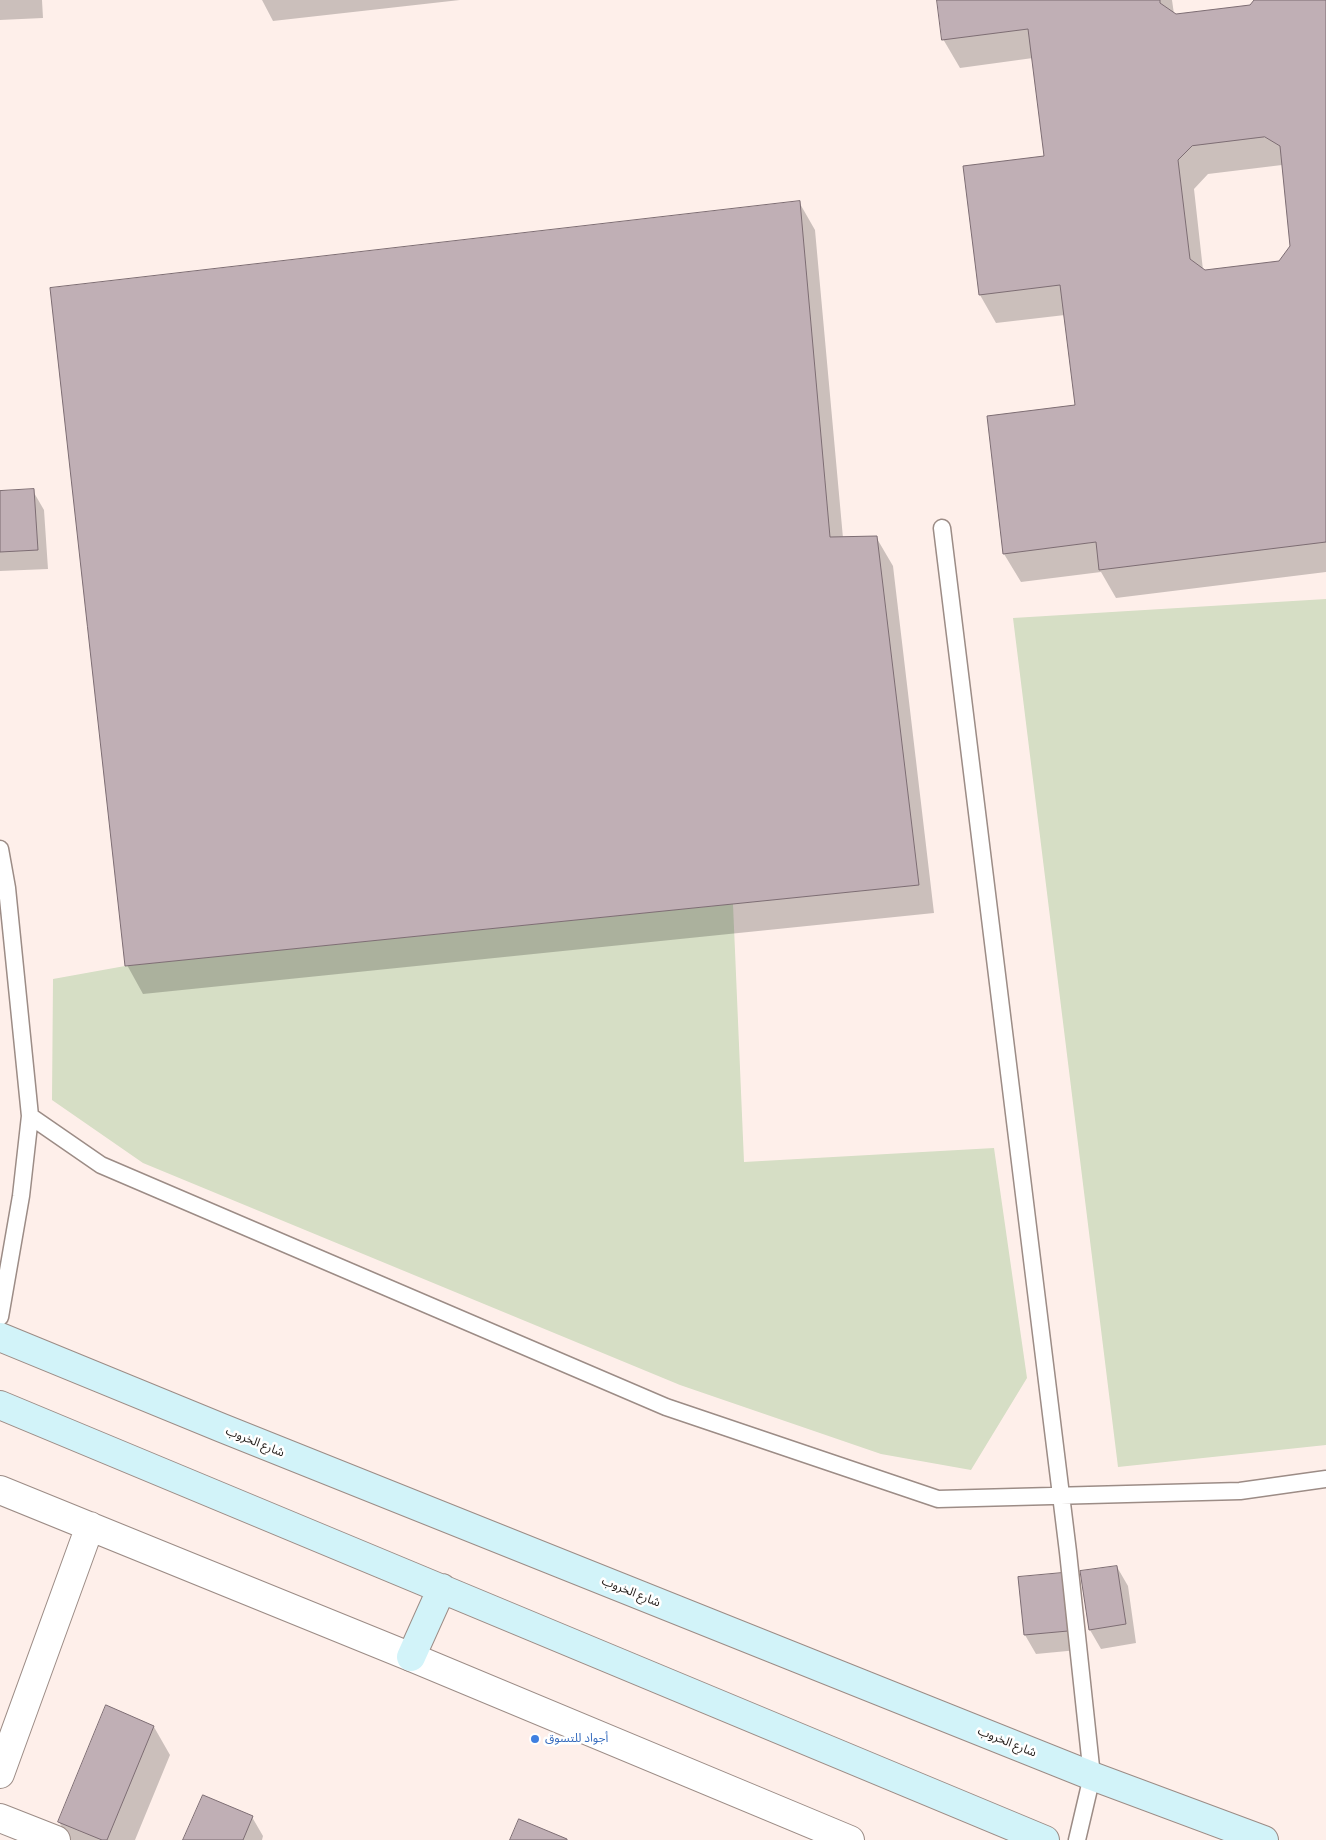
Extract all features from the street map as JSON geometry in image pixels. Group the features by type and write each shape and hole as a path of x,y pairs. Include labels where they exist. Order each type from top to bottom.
{"main road":[{"name":"شارع الخروب","path":"0,1337 240,1436 1092,1776 1264,1840"},
{"path":"0,1405 1045,1840"},
{"path":"411,1657 442,1588"}],"street":[{"path":"0,1490 411,1657 850,1840"},
{"path":"0,1774 9,1722 90,1526"},
{"path":"0,1818 56,1840"}],"lane":[{"path":"942,528 1060,1496 1092,1776 1077,1840"},
{"path":"0,849 7,888 30,1116 21,1196 0,1317"},
{"path":"30,1116 101,1165 666,1407 938,1499 1240,1491 1326,1479"}],"green space":[{"path":"1326,599 1326,1445 1118,1467 1013,618"},
{"path":"733,904 744,1162 994,1148 1027,1378 971,1470 881,1454 680,1385 143,1163 52,1100 53,979 125,966"}],"building":[{"path":"937,0 1160,0 1160,3 1176,14 1250,5 1254,0 1326,0 1326,542 1099,570 1096,542 1003,554 987,416 1075,405 1060,285 979,295 963,166 1044,156 1028,29 942,40","holes":["1265,137 1280,146 1290,246 1279,261 1205,270 1190,259 1178,160 1192,146"]},
{"path":"800,201 830,537 877,536 919,885 125,966 50,288"},
{"path":"34,489 38,550 0,552 0,491"},
{"path":"1117,1566 1126,1624 1089,1630 1080,1571"},
{"path":"1062,1573 1068,1631 1024,1635 1018,1577"},
{"path":"106,1705 154,1726 107,1840 102,1840 58,1822"},
{"path":"203,1795 253,1816 243,1840 183,1840"},
{"path":"519,1819 567,1839 567,1840 510,1840"}],"place":[{"name":"أجواد للتسوق","path":"535,1739"}]}
